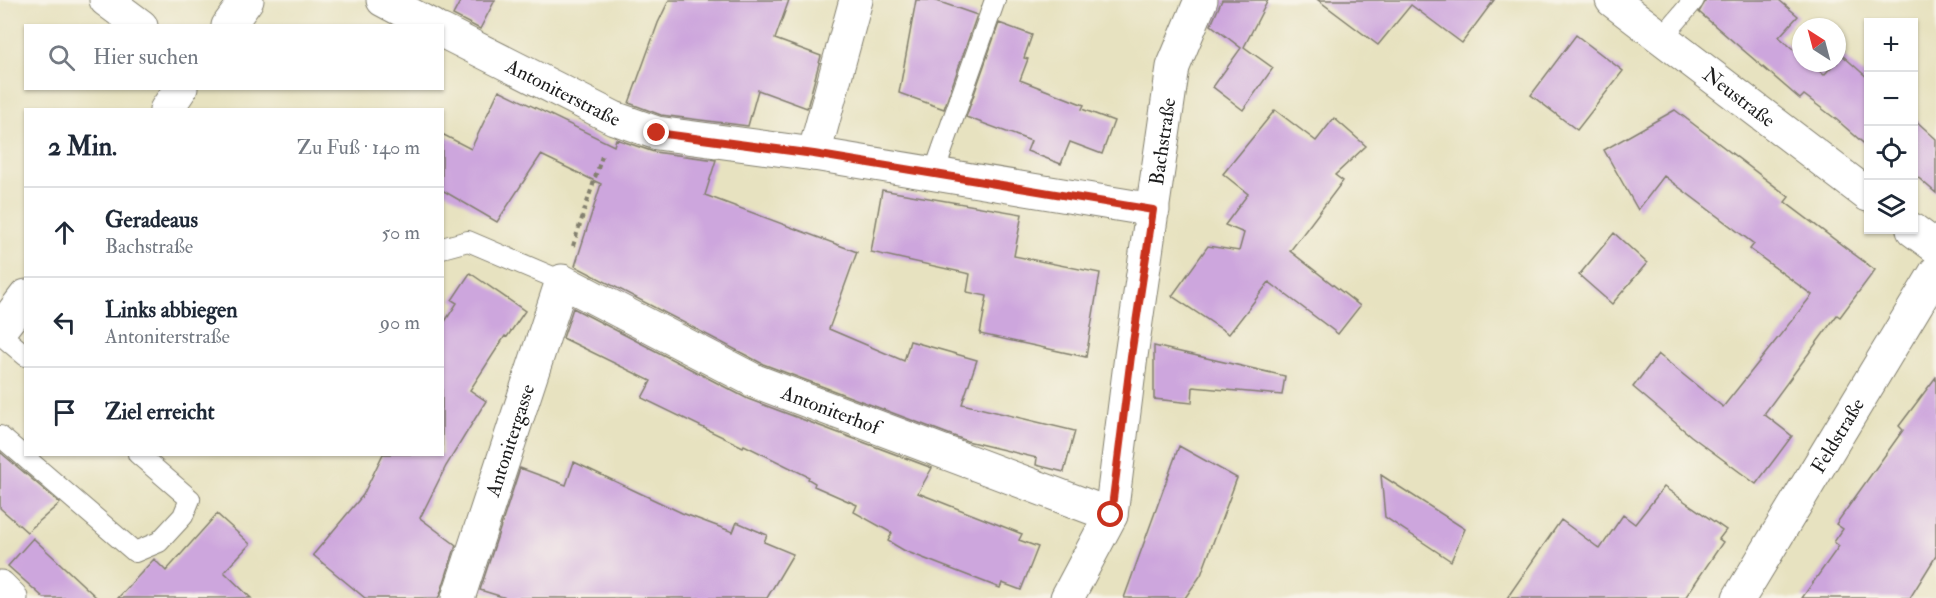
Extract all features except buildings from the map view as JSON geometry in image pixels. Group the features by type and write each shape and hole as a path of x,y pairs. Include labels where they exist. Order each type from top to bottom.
{"street":[{"path":"106,0 138,24"},
{"path":"229,24 247,0"},
{"path":"383,0 428,24"},
{"path":"814,154 856,0"},
{"name":"Bachstraße","path":"1067,598 1111,515 1131,356 1173,67 1201,0"},
{"name":"Neustraße","path":"1612,0 1864,191"},
{"name":"Antoniterstraße","path":"444,32 614,118 657,133 814,154 1153,210"},
{"path":"167,108 181,90"},
{"path":"1918,234 1936,247"},
{"name":"Feldstraße","path":"1739,598 1936,272"},
{"name":"Antoniterhof","path":"562,281 755,381 1111,515"},
{"name":"Antonitergasse","path":"458,598 562,281"},
{"path":"0,332 24,299"},
{"path":"0,587 11,598"}],"lane":[{"path":"934,173 995,0"},
{"path":"1662,38 1694,0"},
{"path":"444,247 468,241 562,281"},
{"path":"0,332 24,354"},
{"path":"0,435 24,456"},
{"path":"24,456 135,552 159,543 183,516 190,499 140,456"}],"path":[{"path":"562,281 614,118"}],"route":[{"path":"657,133 814,154 1153,210 1131,356 1111,515"}]}
